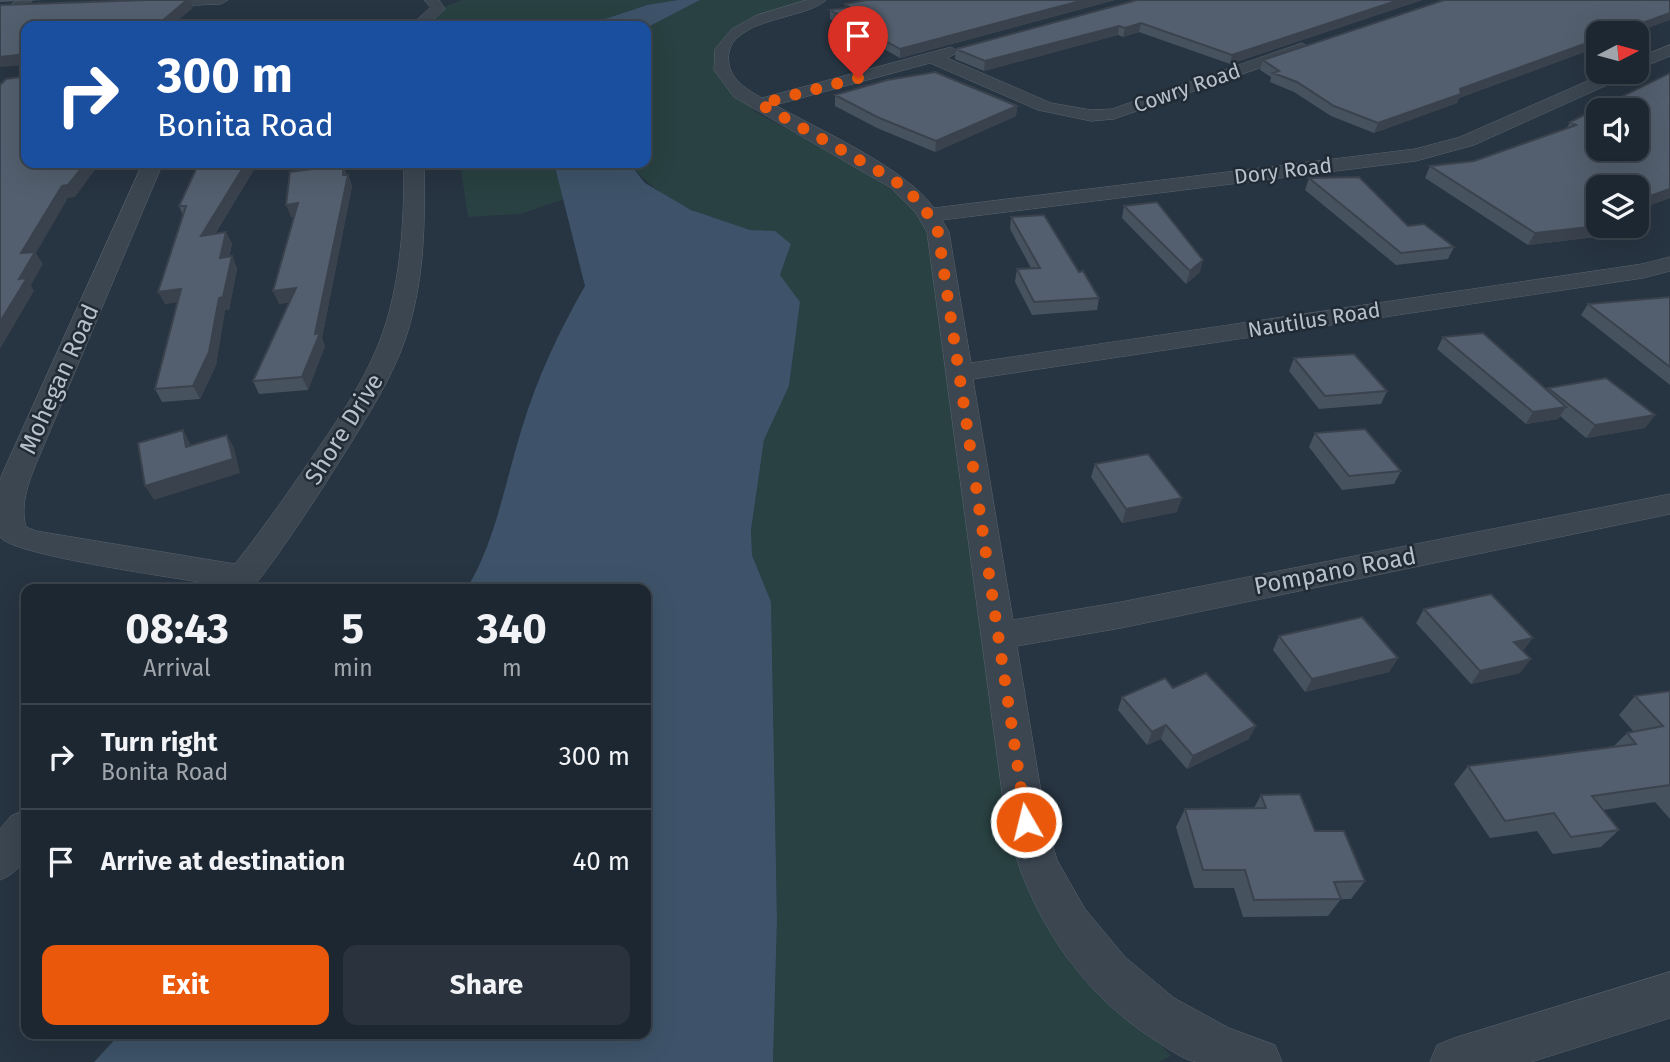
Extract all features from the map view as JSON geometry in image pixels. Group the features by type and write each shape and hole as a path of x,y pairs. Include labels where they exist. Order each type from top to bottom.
{"street":[{"path":"136,3 221,0"},
{"path":"421,21 435,4 457,0"},
{"path":"837,0 806,5 752,23 737,33 721,50 721,72 728,83 760,104 891,178 910,192 930,215 938,232 1026,822 1038,866 1061,912 1099,965 1143,1005 1195,1037 1258,1062"},
{"path":"0,8 21,4 43,6"},
{"name":"Cowry Road","path":"932,57 1061,113 1102,116 1319,42"},
{"path":"760,104 971,47"},
{"path":"1649,59 1670,50"},
{"name":"Dory Road","path":"930,215 1416,155 1466,141 1593,84"},
{"name":"Mohegan Road","path":"151,168 20,464 3,511 5,524 15,535 36,542 237,584"},
{"name":"Shore Drive","path":"237,584 292,513 376,382 400,316 413,228 414,168"},
{"name":"Nautilus Road","path":"958,373 1643,271 1670,264"},
{"name":"Pompano Road","path":"999,636 1121,615 1670,504"},
{"path":"0,860 21,835"},
{"path":"1454,1062 1670,995"}],"green space":[{"path":"462,0 678,0 647,5 599,21 430,21 436,10"},
{"path":"700,0 812,0 773,13 714,56 755,112 836,154 924,211 1040,900 1171,1056 1159,1062 773,1062 777,919 771,602 752,555 751,530 764,440 789,386 800,302 780,276 791,244 773,232 755,231 730,224 682,205 667,197 634,168 651,168 651,25"},
{"path":"461,168 555,168 564,199 521,214 468,217"}],"water":[{"path":"700,0 651,25 651,21 599,21 647,5"},
{"path":"555,168 633,168 645,183 691,210 750,230 775,231 791,244 780,275 800,302 789,386 764,440 751,530 752,555 771,602 777,919 773,1062 94,1062 115,1039 651,1039 651,584 469,584 485,552 499,511 535,391 585,286"}],"building":[{"path":"187,0 162,21 21,21 21,55 0,57 0,5"},
{"path":"866,0 1084,0 900,49 830,10 849,7 845,4"},
{"path":"1137,0 1399,0 1232,55 1141,23 1125,28 1119,26 985,61 956,49"},
{"path":"1444,0 1670,0 1670,13 1648,21 1586,21 1586,43 1460,89 1461,94 1378,123 1334,106 1297,82 1273,73 1279,71 1263,60"},
{"path":"935,72 1017,106 936,141 877,117 835,95 887,80"},
{"path":"1670,73 1670,189 1649,196 1649,175 1586,175 1586,227 1535,233 1430,166 1474,161 1576,125 1570,122 1586,114 1586,161 1649,161 1649,98 1619,98"},
{"path":"21,77 21,168 82,168 68,185 62,186 21,253 35,252 19,279 27,278 0,322 0,85 6,79"},
{"path":"197,168 243,168 201,236 226,232 220,258 232,256 223,297 219,298 209,352 193,386 155,389 181,289 158,292 186,206 179,206"},
{"path":"343,168 343,175 348,175 315,334 320,333 302,377 253,381 296,288 273,291 298,203 286,205 290,172"},
{"path":"1359,177 1408,226 1424,224 1454,247 1401,253 1309,178"},
{"path":"1157,202 1203,260 1190,271 1124,206"},
{"path":"1044,215 1079,272 1083,271 1099,298 1034,302 1017,269 1040,268 1011,217"},
{"path":"1670,297 1670,367 1588,304"},
{"path":"1483,333 1566,407 1533,412 1443,337"},
{"path":"1354,354 1387,391 1325,396 1294,358"},
{"path":"1606,378 1655,415 1595,425 1548,388"},
{"path":"1365,429 1401,471 1349,476 1315,433"},
{"path":"183,430 186,447 227,435 233,459 145,486 138,443"},
{"path":"1148,454 1182,498 1126,509 1095,464"},
{"path":"1491,594 1533,638 1514,642 1531,659 1480,671 1424,609"},
{"path":"1362,617 1398,658 1312,679 1279,636"},
{"path":"1206,673 1256,726 1193,756 1166,725 1152,732 1122,697 1165,678 1173,688"},
{"path":"1670,691 1670,785 1592,796 1619,830 1571,837 1554,813 1505,821 1468,766 1636,744 1627,733 1663,726 1635,696"},
{"path":"1300,794 1315,831 1344,831 1365,881 1334,882 1341,899 1254,900 1245,870 1203,870 1185,809 1266,808 1261,795"}],"route":[{"path":"858,78 760,104 891,178 918,199 938,232 1026,822"}]}
